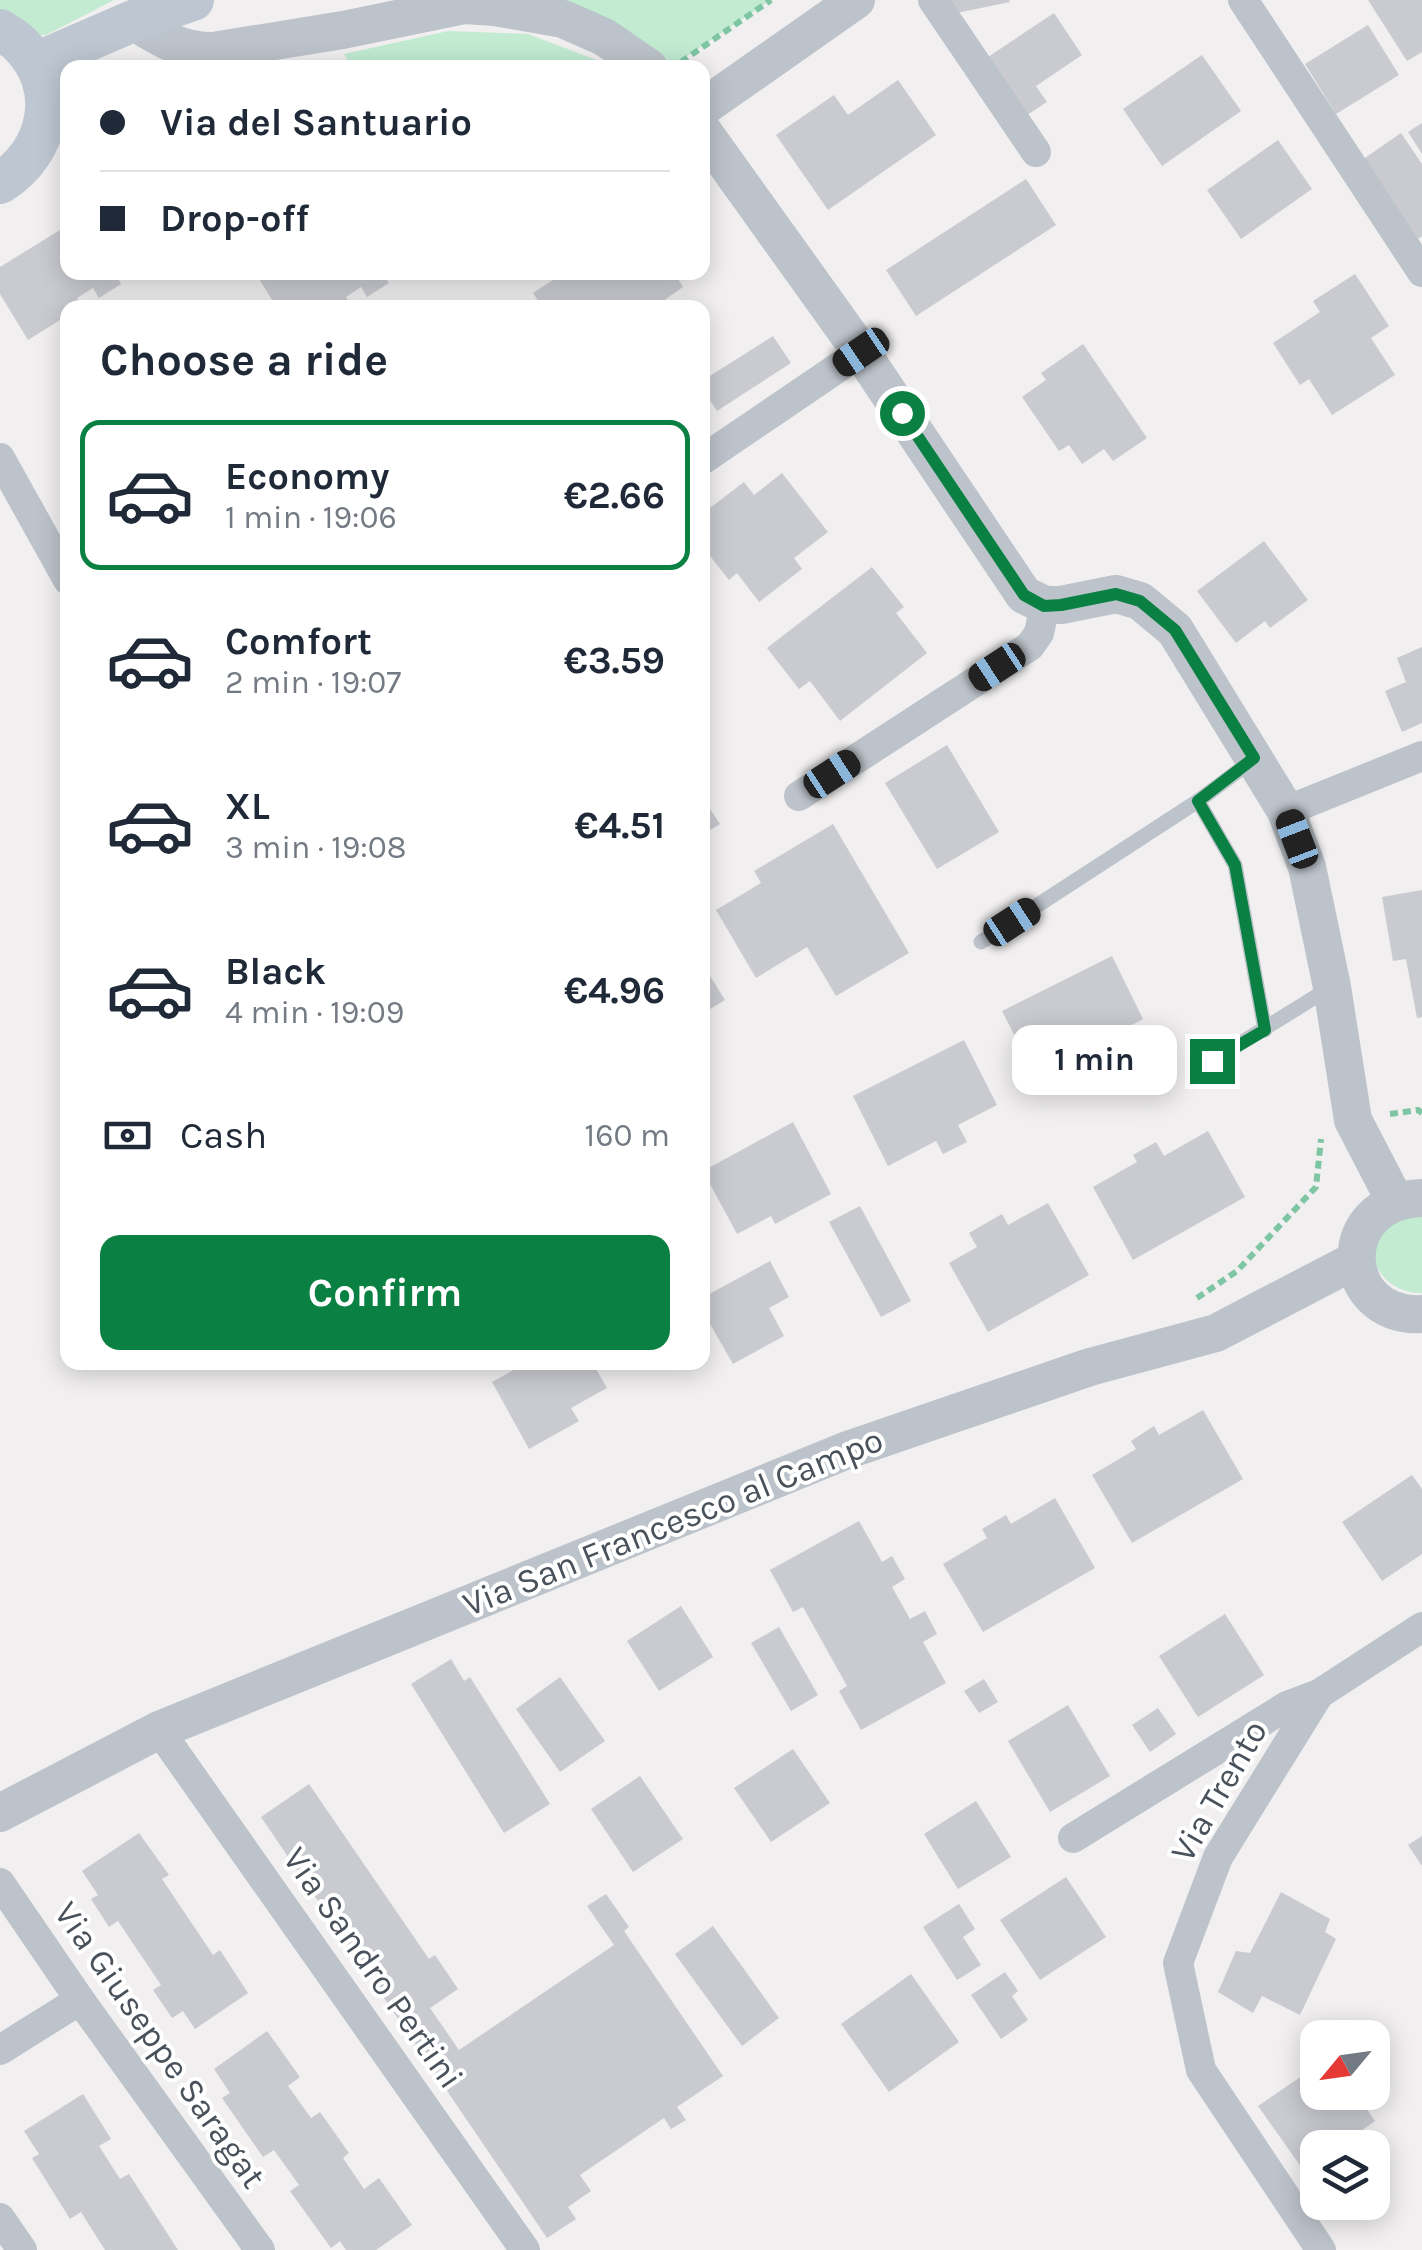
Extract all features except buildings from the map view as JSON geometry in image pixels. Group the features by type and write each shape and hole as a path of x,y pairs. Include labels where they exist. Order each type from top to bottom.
{"main road":[{"path":"36,64 132,21 193,0"},
{"path":"0,30 18,42 36,64 46,91 46,121 36,148 18,172 0,182"}],"street":[{"path":"710,102 856,0"},
{"path":"933,0 1036,152"},
{"path":"1243,0 1422,272"},
{"path":"132,21 171,44 213,51 465,6 495,7 562,18 604,37 637,60"},
{"path":"710,141 861,352 1024,595 1044,606 1116,594 1140,601 1175,630 1254,758 1286,811 1308,867 1354,1120 1408,1200 1379,1210 1365,1225 1356,1260 1362,1283 1387,1308 1408,1315 1422,1314"},
{"path":"710,455 861,352"},
{"path":"0,458 60,566"},
{"path":"799,796 1030,646 1039,633 1044,606"},
{"path":"1286,811 1422,756"},
{"name":"Via San Francesco al Campo","path":"0,1813 159,1730 845,1451 1090,1367 1216,1332 1356,1260"},
{"name":"Via Trento","path":"1322,2250 1201,2070 1178,1963 1218,1857 1319,1694 1422,1626"},
{"path":"1073,1838 1287,1706 1319,1694"},
{"name":"Via Sandro Pertini","path":"159,1730 526,2250"},
{"name":"Via Giuseppe Saragat","path":"0,1883 260,2250"},
{"path":"0,2050 80,2000"},
{"path":"0,2218 22,2250"}],"lane":[{"path":"980,942 1198,801 1254,758"},
{"path":"1198,801 1235,865 1265,1030"},
{"path":"1212,1061 1332,986"}],"path":[{"path":"684,60 770,0"}],"green space":[{"path":"0,0 114,0 46,35 34,35 0,23"},
{"path":"498,0 771,0 681,60 646,60"},
{"path":"448,31 528,34 597,60 347,60 344,54"},
{"path":"1422,1215 1422,1293 1403,1290 1386,1280 1375,1254 1379,1239 1391,1223"}],"route":[{"path":"902,413 1024,595 1044,606 1116,594 1140,601 1175,630 1254,758 1198,801 1235,865 1265,1030 1212,1061"}]}
